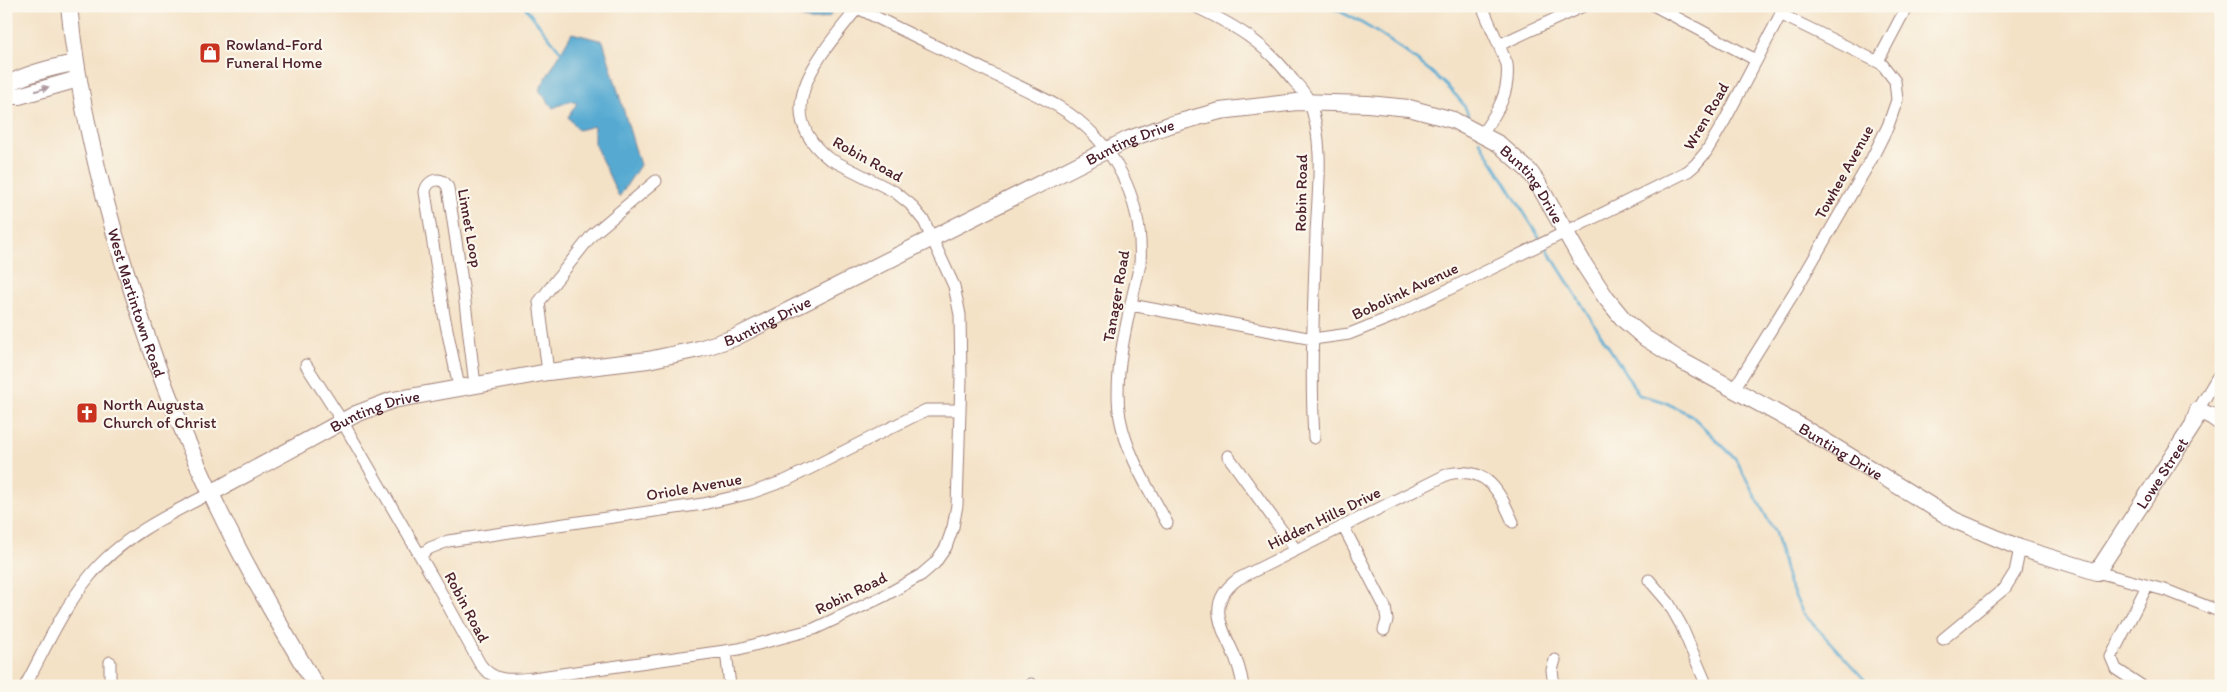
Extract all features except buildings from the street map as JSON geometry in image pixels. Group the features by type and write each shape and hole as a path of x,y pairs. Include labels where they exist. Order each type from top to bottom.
{"street":[{"name":"West Martintown Road","path":"69,6 77,71 86,121 103,192 138,311 162,382 211,493 247,566 316,686"},
{"name":"Robin Road","path":"1194,6 1238,28 1262,45 1288,73 1309,102 1317,140 1318,179 1313,339 1314,438"},
{"path":"1482,6 1507,64 1506,93 1498,112 1482,134"},
{"path":"1499,45 1583,6"},
{"path":"1655,6 1756,60"},
{"path":"1878,61 1907,6"},
{"name":"Robin Road","path":"306,365 342,421 420,555 480,664 488,673 499,679 533,678 739,650 814,629 921,575 935,563 946,547 956,516 960,410 960,315 949,272 917,212 906,200 895,192 828,158 814,146 803,124 800,106 806,80 830,42 859,7"},
{"name":"Tanager Road","path":"859,7 1058,107 1083,125 1115,162 1128,185 1139,221 1140,264 1119,376 1118,408 1124,433 1140,471 1167,523"},
{"name":"Wren Road","path":"1565,231 1680,175 1695,165 1716,136 1782,10"},
{"name":"Towhee Avenue","path":"1734,390 1816,256 1888,126 1897,100 1897,88 1888,69 1878,61 1782,10"},
{"path":"6,86 42,72 77,71"},
{"path":"6,96 18,96 77,71"},
{"name":"Bunting Drive","path":"25,686 59,622 80,589 100,565 148,527 342,421 393,400 548,372 648,360 717,344 809,301 1129,140 1190,118 1245,107 1309,102 1368,104 1416,109 1453,120 1482,134 1510,152 1529,171 1606,298 1634,330 1680,360 1797,424 1954,520 2020,548 2190,599 2221,612"},
{"name":"Linnet Loop","path":"438,180 445,182 448,188 466,312 467,386 444,315 425,192 430,182 438,180"},
{"path":"548,372 539,302 592,235 656,181"},
{"name":"Bobolink Avenue","path":"1131,305 1313,339 1349,334 1363,329 1565,231"},
{"path":"444,315 466,312"},
{"name":"Lowe Street","path":"2097,572 2193,425 2198,410 2221,371"},
{"name":"Oriole Avenue","path":"420,555 430,548 448,541 703,504 751,493 787,480 926,410 960,410"},
{"path":"2198,410 2221,423"},
{"path":"1228,456 1296,550"},
{"name":"Hidden Hills Drive","path":"1243,686 1237,661 1220,626 1218,612 1222,596 1230,585 1238,579 1441,477 1462,472 1476,474 1492,484 1513,522"},
{"path":"1343,526 1385,608 1387,620 1384,630"},
{"path":"1943,639 2005,588 2015,572 2020,548"},
{"path":"1649,580 1668,602 1681,625 1707,686"},
{"path":"2142,686 2116,669 2111,658 2147,586"},
{"path":"726,651 730,686"},
{"path":"1554,686 1552,670 1556,660"},
{"path":"110,662 110,686"}],"water":[{"path":"779,6 836,6 829,17 810,21"},
{"path":"572,33 603,41 640,165 619,197 594,143 594,126 578,130 568,117 577,103 570,101 553,108 539,90"}],"waterway":[{"path":"524,6 561,52"},
{"path":"1327,6 1361,23 1419,62 1451,91 1464,106 1471,121"},
{"path":"1479,140 1541,240"},
{"path":"1545,246 1639,395 1662,401 1691,415 1735,458 1775,533 1789,584 1803,613 1864,679 1867,686"}],"place":[{"name":"Rowland-Ford Funeral Home","path":"210,53"},
{"name":"North Augusta Church of Christ","path":"87,413"}]}
